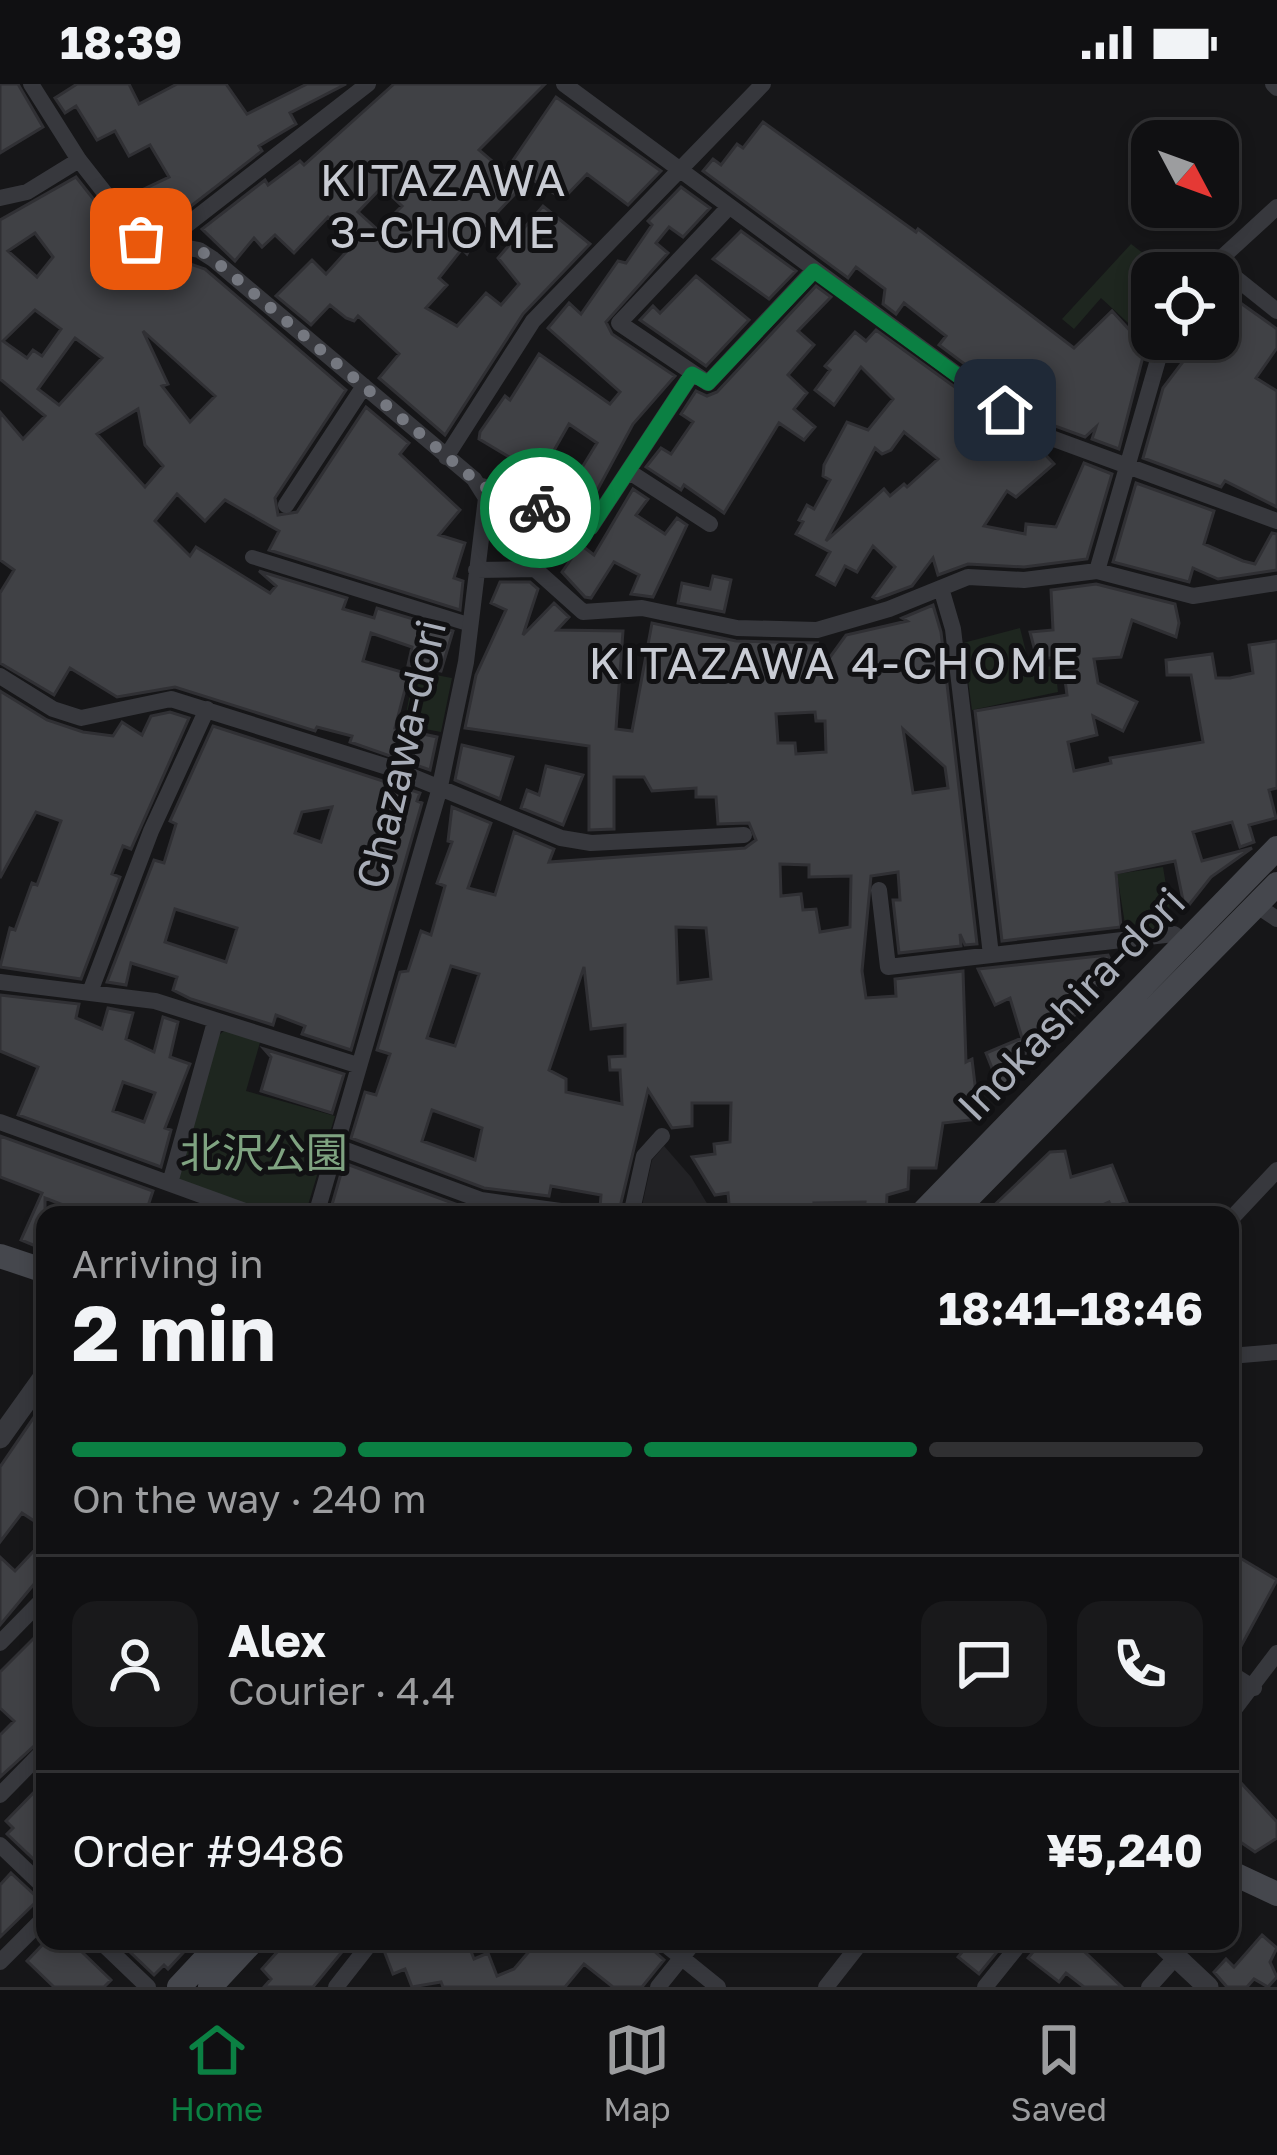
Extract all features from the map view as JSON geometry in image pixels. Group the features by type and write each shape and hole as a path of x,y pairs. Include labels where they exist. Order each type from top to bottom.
{"main road":[{"name":"Inokashira-dori","path":"929,1206 1277,848"},
{"name":"Inokashira-dori","path":"960,1206 1266,912 1277,884"},
{"path":"0,1256 36,1267"},
{"path":"1239,1876 1277,1894"},
{"path":"179,1987 214,1950"},
{"path":"210,1987 245,1950"}],"street":[{"path":"31,84 79,160 141,239 199,250 213,259 482,486 591,527 692,374"},
{"path":"169,246 179,231 276,151 368,84"},
{"path":"564,84 1036,431 1277,521"},
{"path":"446,457 533,321 682,173 763,84"},
{"path":"0,198 27,192 79,160"},
{"path":"1228,252 1277,207"},
{"path":"728,209 619,323 708,383 814,271"},
{"path":"1239,286 1277,310"},
{"path":"1097,571 1158,360"},
{"path":"286,505 364,386"},
{"path":"628,471 710,524"},
{"name":"Chazawa-dori","path":"318,1206 439,791 471,626 485,511 482,486"},
{"path":"252,557 471,626"},
{"path":"476,570 536,569 583,612 642,608 737,628 817,630 968,577 1024,580 1097,571 1193,596 1277,583"},
{"path":"936,590 953,629 991,955"},
{"path":"0,676 39,702 81,718 171,699 207,709 394,769 561,838 591,843 744,835"},
{"path":"90,992 152,831 207,709"},
{"path":"879,890 888,967 1174,934 1185,944"},
{"path":"0,982 155,1000 357,1065"},
{"path":"170,1183 215,1022"},
{"path":"0,1122 232,1206"},
{"path":"633,1206 644,1156 662,1136"},
{"path":"335,1146 481,1200 525,1206"},
{"path":"1239,1210 1277,1170"},
{"path":"1239,1355 1277,1352"},
{"path":"0,1438 36,1388"},
{"path":"0,1643 36,1607"},
{"path":"1239,1705 1277,1653"},
{"path":"1239,1679 1254,1688"},
{"path":"0,1795 36,1758"},
{"path":"0,1845 36,1879"},
{"path":"0,1962 36,1926"},
{"path":"109,1950 148,1987"},
{"path":"336,1987 365,1950"},
{"path":"672,1950 718,1987"},
{"path":"658,1987 688,1950"},
{"path":"826,1987 855,1950"},
{"path":"986,1987 1015,1950"},
{"path":"1169,1950 1208,1987"},
{"path":"1149,1987 1176,1957"}],"shaded area":[{"path":"664,1146 709,1206 642,1206 652,1160"}],"green space":[{"path":"1131,244 1141,252 1131,252 1131,326 1101,298 1074,329 1062,319"},
{"path":"1020,628 1030,668 1055,666 1058,692 972,710 963,643"},
{"path":"414,671 452,678 441,732 404,725"},
{"path":"1163,867 1173,928 1127,937 1117,874"},
{"name":"北沢公園","path":"225,1030 261,1039 246,1091 335,1116 308,1206 247,1206 181,1183 178,1176 219,1035"}],"building":[{"path":"0,84 18,84 43,127 0,153"},
{"path":"77,84 129,84 139,104 177,84 226,84 247,114 307,84 346,84 290,113 296,124 259,146 262,151 173,220 162,202 139,215 125,198 169,177 150,145 129,156 115,131 97,140 76,106 65,113 55,98"},
{"path":"394,84 545,84 479,150 505,172 556,97 661,171 628,205 587,174 563,199 530,178 478,233 467,254 462,249 439,278 447,285 426,308 457,326 486,293 501,305 519,284 498,258 543,206 590,244 523,314 445,435 379,378 399,354 358,316 354,321 346,318 330,305 311,325 276,296 312,260 326,274 356,241 328,217 294,253 275,235 262,247 254,238 235,261 202,229 265,180 268,185 300,161 304,165","holes":["382,187 402,206 378,230 358,212"]},
{"path":"763,122 916,232 918,229 1074,348 1112,311 1131,332 1131,360 1142,360 1119,449 1092,439 1096,427 1085,437 1041,421 939,345 946,336 904,303 896,314 883,304 885,289 856,267 848,278 703,171 713,159 721,165 737,144 743,148"},
{"path":"76,177 132,248 151,262 173,258 205,269 346,390 275,498 278,515 297,512 366,407 409,443 400,454 460,510 439,535 465,543 454,578 463,581 460,610 269,550 279,531 225,500 205,521 177,494 155,521 190,556 196,547 270,593 276,586 259,571 347,598 343,609 374,618 377,608 453,631 441,671 408,665 412,647 371,633 363,661 409,674 395,728 437,737 430,770 350,742 352,736 317,727 315,731 175,687 117,697 70,668 54,695 0,663 0,593 14,570 0,560 0,412 23,439 45,416 0,379 0,220","holes":["35,233 53,257 37,277 8,251","35,310 61,329 42,356 33,350 27,358 3,341","143,331 215,396 190,422 162,386 168,384","75,338 102,358 59,405 38,389","138,409 145,445 163,466 145,487 97,434"]},
{"path":"681,187 710,208 683,237 669,227 656,243 668,253 606,322 612,334 675,376 633,424 586,511 562,500 597,443 569,424 531,491 516,481 526,467 479,439 480,432 505,396 510,400 539,354 610,404 620,392 548,328 569,303 581,314 618,261 626,263 652,225 648,221"},
{"path":"741,231 796,271 769,299 713,259"},
{"path":"696,276 749,320 706,366 640,320 653,306 660,313"},
{"path":"816,286 831,297 798,331 814,345 788,375 807,393 794,409 815,427 804,440 779,423 724,513 684,485 681,490 646,467 661,448 671,454 693,422 681,414 696,391 707,396 717,392"},
{"path":"1239,302 1277,329 1277,348 1256,378 1277,391 1277,507 1225,481 1221,487 1143,458 1163,388 1184,360 1239,360"},
{"path":"876,330 1038,447 1054,464 1016,497 1007,491 984,526 1025,534 1026,524 1056,527 1084,463 1112,474 1087,559 1024,567 968,564 938,575 933,558 912,586 877,599 873,597 895,567 873,546 857,572 845,566 835,585 817,575 830,552 796,534 803,522 799,520 807,505 814,509 830,480 823,476 824,465 847,422 868,430 893,399 861,367 834,405 815,390 830,370 825,366 855,332 866,341","holes":["904,432 938,459 907,487 904,484 890,496 884,489 826,541 875,448 882,454 891,450"]},
{"path":"1136,483 1214,511 1204,544 1243,561 1255,564 1272,533 1277,534 1277,570 1218,579 1193,568 1189,582 1113,562"},
{"path":"633,489 648,499 636,515 665,534 677,518 687,525 653,597 631,594 639,575 614,562 591,598 585,597 562,572 581,545 594,555"},
{"path":"713,576 731,580 724,612 678,603 682,583 710,589"},
{"path":"500,582 530,582 538,589 523,635 554,603 569,617 557,630 623,631 616,729 632,731 652,623 736,641 817,643 811,655 825,664 846,635 907,621 902,618 933,605 941,632 977,944 965,945 960,934 961,946 899,953 893,900 900,900 898,872 871,876 862,971 866,998 896,996 895,979 963,971 966,1062 972,1059 979,1119 943,1123 936,1168 909,1168 908,1189 887,1195 886,1206 865,1206 865,1202 729,1206 728,1193 715,1195 692,1157 715,1154 714,1144 730,1142 731,1103 692,1103 692,1126 672,1128 648,1090 620,1206 600,1206 601,1195 551,1186 549,1196 484,1188 351,1138 365,1092 376,1095 390,1054 377,1050 400,972 408,971 421,931 431,935 445,886 437,883 452,842 448,841 452,807 491,823 468,888 495,895 514,832 554,849 549,862 745,848 756,840 749,823 718,824 716,797 696,797 696,788 652,791 644,777 614,777 614,829 589,830 589,746 465,728 476,675 506,610 491,603","holes":["815,712 816,721 825,721 826,752 796,754 795,743 778,743 776,714","903,729 945,767 948,788 913,793","780,864 809,865 809,877 851,876 850,927 820,932 816,909 803,910 801,894 781,896","676,927 706,928 711,979 678,983","451,966 479,974 455,1046 427,1038","584,967 591,1029 625,1025 625,1056 609,1057 610,1070 620,1070 622,1104 566,1092 566,1079 549,1070","432,1110 482,1128 475,1160 422,1141"]},
{"path":"1096,584 1175,604 1179,623 1176,637 1132,620 1121,657 1094,659 1098,683 1137,702 1123,731 1093,716 1097,735 1068,742 1074,771 1111,763 1110,758 1203,742 1191,675 1167,675 1166,660 1212,654 1216,678 1230,678 1253,673 1249,645 1277,641 1277,788 1269,790 1276,818 1249,825 1254,842 1240,847 1232,822 1193,832 1202,861 1252,848 1211,877 1185,910 1175,861 1116,873 1121,927 1002,941 975,711 1067,695 1062,657 1037,659 1030,632 1053,630 1051,590"},
{"path":"0,691 47,720 83,732 113,736 122,722 142,735 151,716 170,712 189,718 131,849 123,846 112,874 120,877 81,979 0,967 10,928 15,930 32,883 37,885 61,821 36,812 0,878"},
{"path":"213,726 420,793 417,801 422,803 351,1050 302,1034 305,1026 276,1015 273,1025 191,999 173,990 177,977 131,963 126,985 107,982 154,860 164,863 176,824 170,821","holes":["332,807 321,842 295,833 302,812","175,909 237,928 226,962 165,942"]},
{"path":"462,745 513,757 500,799 455,780"},
{"path":"546,766 583,775 563,825 521,808 527,790 539,795"},
{"path":"1108,955 1117,975 1069,999 1077,1014 1047,1030 1052,1046 1019,1055 1024,1074 1000,1088 986,1053 1022,1038 1010,998 995,1005 978,969"},
{"path":"0,995 79,1004 76,1018 102,1029 108,1008 133,1013 126,1039 154,1052 163,1017 178,1022 170,1057 190,1064 165,1128 171,1130 161,1167 18,1115 38,1067 0,1051","holes":["123,1082 155,1093 144,1122 113,1111"]},
{"path":"264,1049 344,1074 332,1113 261,1091 271,1057"},
{"path":"0,1136 153,1191 148,1206 66,1206 45,1198 45,1206 36,1206 42,1193 0,1177"},
{"path":"1065,1151 1071,1177 1112,1165 1127,1202 1117,1206 1109,1202 1100,1206 993,1206 1050,1152"},
{"path":"344,1163 461,1206 332,1206"},
{"path":"36,1206 36,1246 21,1240"},
{"path":"36,1414 36,1522 22,1513 0,1542 0,1467"},
{"path":"36,1549 36,1583 0,1625 0,1557 15,1571"},
{"path":"1239,1557 1277,1580 1239,1648"},
{"path":"36,1636 36,1744 0,1777 0,1735 14,1721 0,1708 0,1672"},
{"path":"1239,1781 1277,1822 1277,1838 1255,1852 1239,1841"},
{"path":"36,1790 36,1861 7,1834 13,1828 6,1821"},
{"path":"11,1873 36,1896 36,1902 0,1937 0,1885"},
{"path":"1262,1935 1277,1948 1270,1962 1277,1977 1268,1987 1254,1979 1247,1987 1227,1987 1214,1972 1226,1959 1234,1967"},
{"path":"37,1950 83,1950 111,1980 104,1987 54,1987 27,1961"},
{"path":"186,1950 168,1969 164,1965 154,1975 130,1952"},
{"path":"279,1950 344,1950 313,1987 264,1987 271,1979 262,1969"},
{"path":"384,1950 470,1950 474,1959 488,1953 497,1976 514,1969 530,1950 653,1950 664,1960 642,1987 613,1987 584,1964 565,1987 443,1987 441,1982 412,1987 405,1969 393,1974"},
{"path":"964,1950 999,1950 979,1974 958,1957"},
{"path":"1035,1950 1083,1950 1122,1987 1084,1987 1066,1973 1059,1982 1028,1958"}],"way so far":[{"path":"141,239 199,250 213,259 482,486 540,508"}],"district":[{"name":"KITAZAWA 3-CHOME","path":"444,206"},
{"name":"KITAZAWA 4-CHOME","path":"835,663"}],"route":[{"path":"540,508 591,527 692,374 708,383 814,271 1005,410"}]}
